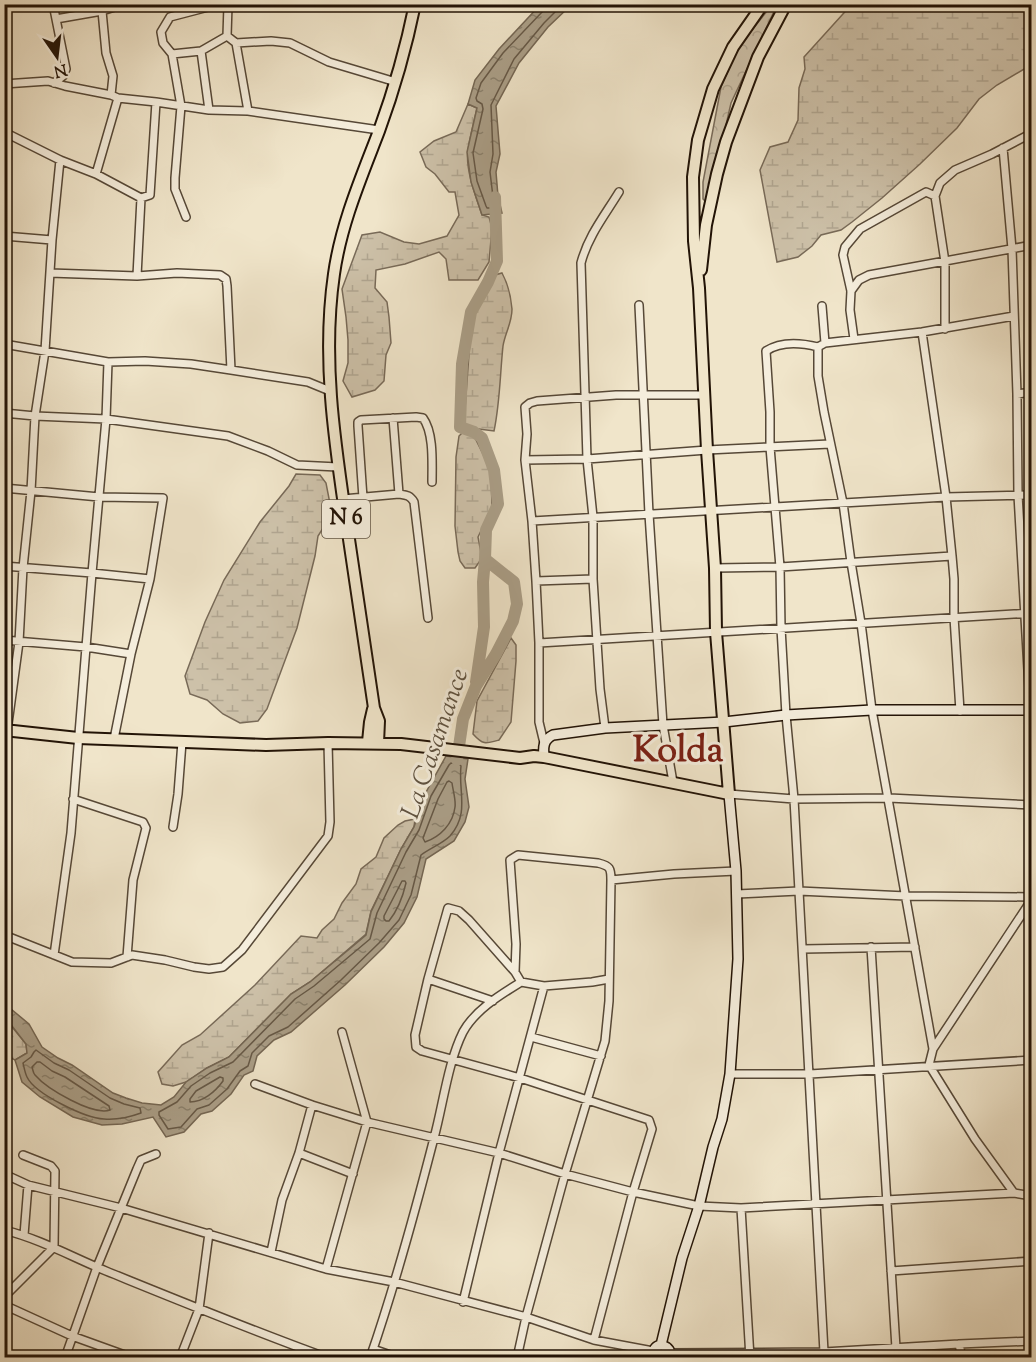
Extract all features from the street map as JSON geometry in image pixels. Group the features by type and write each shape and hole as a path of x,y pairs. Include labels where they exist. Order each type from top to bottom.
{"main road":[{"name":"N 6","path":"373,743 379,721 374,708 338,468 330,391 328,328 342,231 396,82 415,4"},
{"path":"656,1351 722,1119 730,1074 738,959 736,871 716,632 715,568 706,450 699,288 694,241 693,177 698,141 712,89 733,47 763,4"},
{"path":"699,288 706,225 726,142 758,57 786,4"},
{"name":"N 6","path":"373,743 370,722 374,708"},
{"path":"544,757 544,743 553,735 604,728 724,722 872,710 1031,710"},
{"path":"379,721 392,738 401,744"},
{"path":"6,730 78,738 182,742 266,745 373,743 425,746 520,758 544,757 729,794"},
{"path":"656,1351 667,1347 670,1355"}],"street":[{"path":"53,4 66,62 63,76 54,83"},
{"path":"56,19 102,11 124,4"},
{"path":"186,217 175,189 181,106 172,54 163,43 161,32 170,17 212,6 229,5 226,36"},
{"path":"96,174 114,97 113,76 106,53 102,11"},
{"path":"226,36 236,43 271,41 290,43 329,62 396,82"},
{"path":"172,54 201,51 226,36"},
{"path":"236,43 248,111"},
{"path":"201,51 209,110"},
{"path":"4,84 48,81 114,97 209,110 248,111 379,130"},
{"path":"4,132 60,160 96,174 141,198 150,195 156,102"},
{"path":"945,329 945,262 935,196 940,183 955,170 1032,133"},
{"path":"1003,148 1012,249 1018,495 1028,613 1032,740"},
{"path":"4,755 19,642 35,416 45,351 60,160"},
{"path":"604,728 593,579 593,517 587,459 581,262 584,249 591,236 619,192"},
{"path":"854,339 850,310 851,291 843,255 845,247 860,229 926,192 935,196"},
{"path":"137,276 141,198"},
{"path":"4,236 52,240"},
{"path":"851,291 859,280 869,276 1032,245"},
{"path":"50,273 137,276 177,273 220,275 225,279 228,300 231,370"},
{"path":"639,305 649,514 663,725 673,782"},
{"path":"822,306 819,376 824,412 843,503 872,710 933,1049"},
{"path":"825,1355 803,949 794,799 786,716 780,567 770,447 766,351 772,346 783,344 822,345 854,339 922,333 1014,316"},
{"path":"922,333 946,497 952,556 960,711"},
{"path":"4,345 108,362 180,363 231,370 308,382 330,391"},
{"path":"54,955 70,833 106,418 108,362"},
{"path":"1017,394 1032,392"},
{"path":"544,743 540,722 539,643 532,521 525,460 527,434 525,407 530,402 616,395 704,395"},
{"path":"4,413 106,418 228,436 297,465 338,468"},
{"path":"393,418 399,494"},
{"path":"363,498 358,422 360,420 423,418 428,424 432,455 432,482"},
{"path":"525,460 587,459 830,444"},
{"path":"4,488 99,497 163,498 150,579 131,654 114,739"},
{"path":"343,499 399,494 412,497 428,618"},
{"path":"532,521 946,497 1032,495"},
{"path":"715,568 780,567 952,556"},
{"path":"4,566 150,579"},
{"path":"536,581 593,579"},
{"path":"539,643 1028,613"},
{"path":"4,640 86,647 131,654"},
{"path":"173,827 182,742"},
{"path":"4,935 72,963 111,963 132,955 165,960 194,968 223,967 242,950 328,836 330,822 328,743"},
{"path":"729,794 794,799 889,798 1032,805"},
{"path":"73,799 145,824 146,828 133,880 127,957"},
{"path":"514,972 516,944 510,860 518,855 606,865 611,870 611,950 605,1041 565,1174 517,1358"},
{"path":"611,880 736,871"},
{"path":"737,894 799,891 1032,898"},
{"path":"1014,1193 975,1139 929,1065 933,1049 1032,898"},
{"path":"521,982 469,920 459,911 448,908 428,979 416,1035 416,1047 422,1051 520,1078 649,1120 652,1129 594,1340"},
{"path":"871,947 896,1348 899,1358"},
{"path":"803,949 915,947"},
{"path":"428,979 493,1001"},
{"path":"370,1358 435,1138 453,1060 464,1032 476,1016 493,1001 521,982 544,986 609,979"},
{"path":"464,1302 499,1153 544,986"},
{"path":"326,1269 367,1122 342,1032"},
{"path":"531,1037 601,1056"},
{"path":"730,1074 810,1074 1032,1060"},
{"path":"255,1084 367,1122 499,1153 633,1192 699,1206 741,1208 1014,1193 1032,1196"},
{"path":"271,1252 282,1200 299,1153 312,1105"},
{"path":"299,1153 353,1174"},
{"path":"65,1358 97,1267 141,1160 156,1154"},
{"path":"4,1297 54,1246 56,1174 51,1166 23,1155"},
{"path":"4,1174 28,1185 121,1208 326,1269 394,1282 526,1317 594,1340 656,1351"},
{"path":"24,1235 28,1185"},
{"path":"741,1208 749,1356"},
{"path":"4,1230 54,1246 97,1267 199,1309 328,1358"},
{"path":"180,1358 199,1309 209,1233"},
{"path":"891,1271 1032,1261"},
{"path":"4,1305 72,1336 133,1358"},
{"path":"670,1355 825,1355 896,1348 1032,1341"},
{"path":"959,1344 962,1358"},
{"path":"300,1358 304,1349"},
{"path":"373,1349 399,1358"}],"green space":[{"path":"852,4 1031,5 1031,65 997,85 979,99 957,128 920,164 852,222 841,230 821,235 798,257 777,262 760,170 770,147 788,142 798,120 799,88 805,69 804,57"},
{"path":"772,5 777,5 731,103 708,204 703,199 703,182 721,87 739,46"},
{"path":"468,104 477,108 467,158 482,215 489,217 492,228 489,262 478,280 449,280 446,259 439,252 405,264 376,270 375,288 387,302 391,343 386,355 384,381 375,390 352,397 343,381 348,363 348,340 342,289 362,235 380,232 404,242 419,244 447,236 459,215 455,192 449,192 435,174 426,167 420,152 434,141 456,132"},
{"path":"502,273 509,291 512,309 503,346 494,431 471,428 464,423 471,326 475,311 495,275"},
{"path":"466,429 474,436 491,470 492,508 478,537 482,558 475,568 465,568 460,561 455,526 456,457 459,436"},
{"path":"296,474 320,475 326,483 332,514 318,536 297,628 267,709 258,721 240,723 223,714 207,700 190,694 185,676 224,580 260,522"},
{"path":"511,638 516,645 516,661 511,722 499,740 485,743 473,734 477,701"},
{"path":"415,819 414,827 371,911 366,934 310,982 291,994 229,1057 186,1082 173,1086 162,1084 158,1072 182,1045 200,1035 255,985 301,936 317,938 334,919 356,884 361,869 376,857 384,838 398,825"},
{"path":"4,1017 26,1044 27,1053 15,1060 5,1055"}],"water":[{"path":"540,5 580,5 568,8 548,27 519,63 496,106 500,154 496,172 502,213 482,215 471,182 467,152 477,108 468,104 475,80 499,49"},
{"path":"446,756 468,759 465,779 469,807 465,822 454,841 426,859 417,897 404,923 384,947 345,985 291,1032 274,1040 257,1056 253,1071 244,1075 231,1094 212,1111 201,1114 184,1132 166,1137 153,1117 122,1124 102,1125 73,1117 40,1097 22,1082 15,1060 27,1053 26,1044 5,1017 5,1004 29,1024 42,1047 113,1093 142,1103 161,1105 174,1097 186,1082 229,1057 291,994 310,982 366,935 371,912 414,827 425,794"}],"waterway":[{"name":"La Casamance","path":"457,760 463,719 476,686 513,621 517,604 514,582 485,559 486,530 498,504 494,470 482,438 460,427 462,364 471,312 497,261 495,197"},
{"path":"476,682 484,627 485,559"}],"district":[{"name":"Kolda","path":"678,752"}]}
